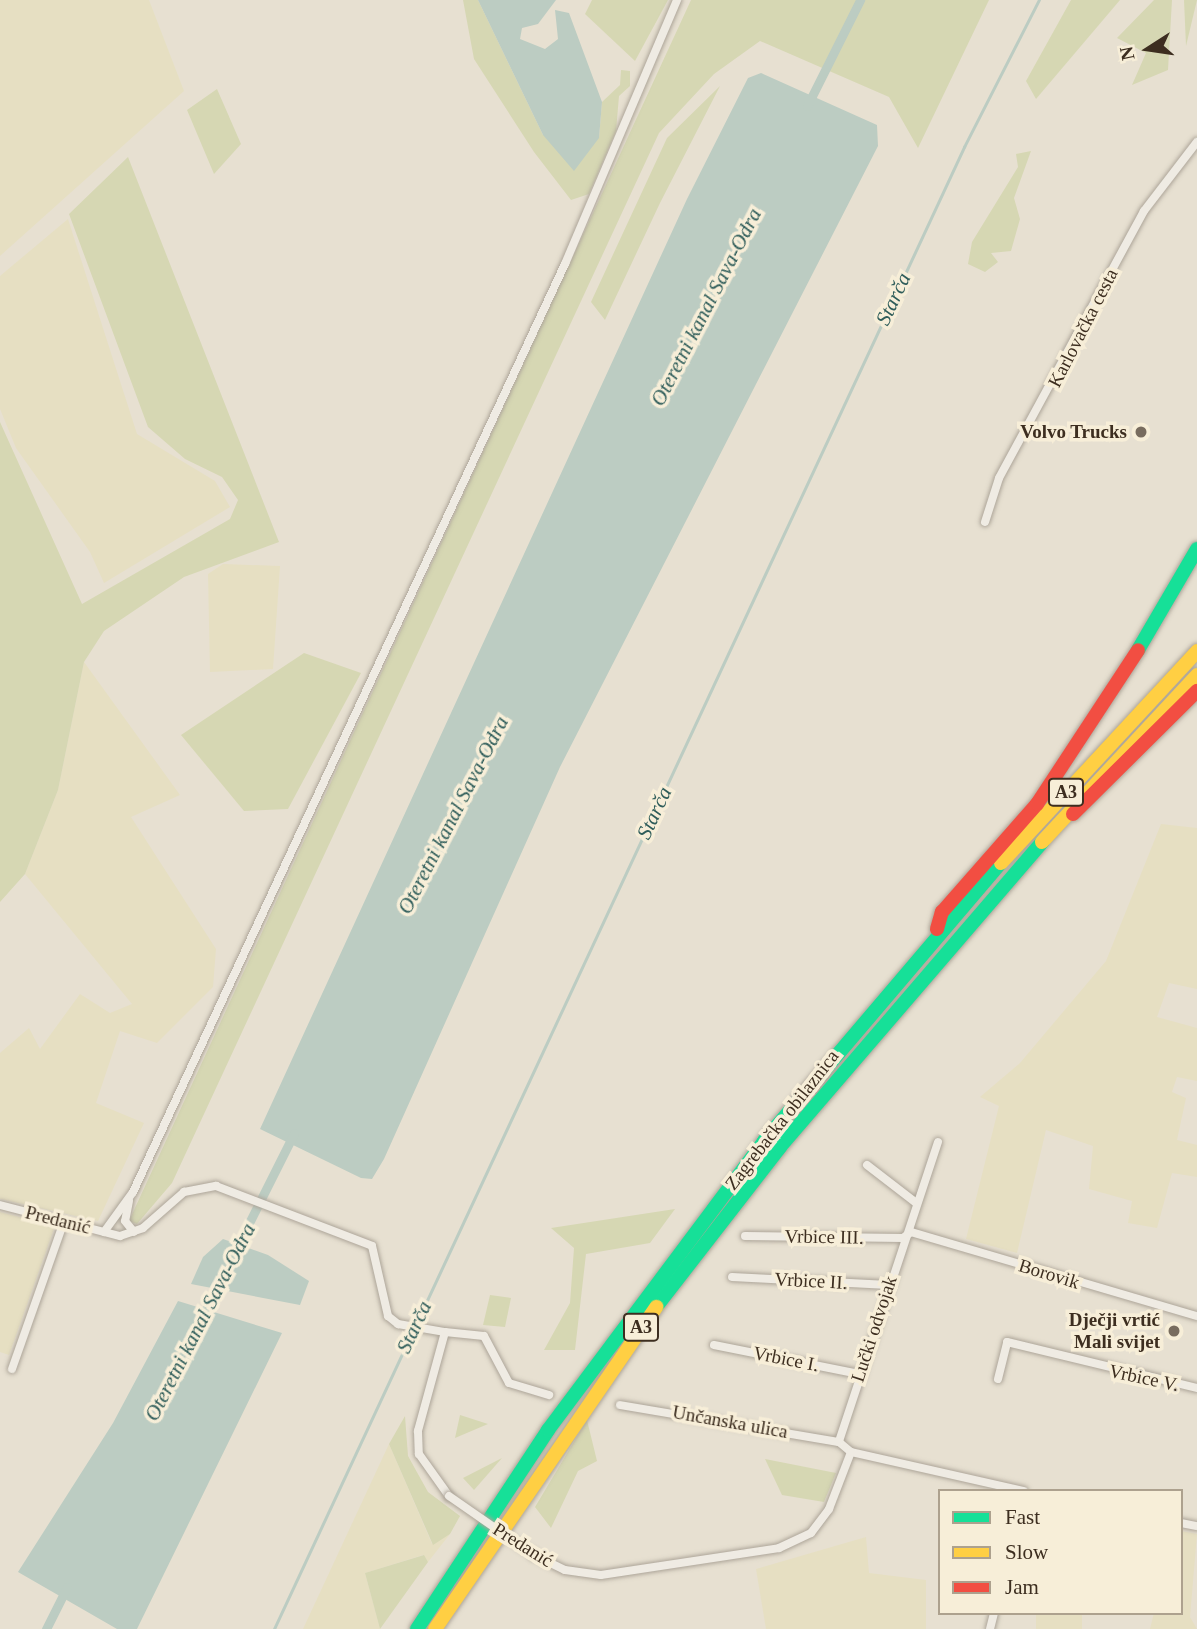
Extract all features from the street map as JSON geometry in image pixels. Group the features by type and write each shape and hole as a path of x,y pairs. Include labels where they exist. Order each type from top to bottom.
{"highway":[{"path":"935,935 942,912 1037,804 1093,726 1197,548"},
{"name":"Zagrebačka obilaznica","path":"416,1629 655,1282 935,935 1197,651"},
{"name":"Zagrebačka obilaznica","path":"435,1629 665,1294 867,1040 1054,827 1197,676"},
{"path":"1054,827 1090,803 1197,691"}],"street":[{"path":"549,1395 509,1383 484,1336 407,1326 382,1307 382,1272 372,1246 234,1192 199,1185 134,1232 125,1221 133,1192 565,264 677,0"},
{"name":"Karlovačka cesta","path":"985,522 999,478 1144,211 1197,142"},
{"name":"Lučki odvojak","path":"839,1442 903,1238 938,1142"},
{"path":"867,1165 915,1202"},
{"path":"104,1232 133,1192"},
{"name":"Predanić","path":"0,1205 63,1224 104,1232 134,1232"},
{"path":"12,1369 63,1224"},
{"name":"Borovik","path":"903,1238 911,1232 1197,1316"},
{"name":"Vrbice III.","path":"745,1236 903,1238"},
{"name":"Vrbice II.","path":"732,1276 889,1285"},
{"name":"Predanić","path":"445,1332 418,1431 419,1454 449,1496 534,1555 565,1570 601,1575 779,1548 811,1533 829,1509 850,1452"},
{"name":"Vrbice V.","path":"998,1379 1007,1342 1197,1388"},
{"name":"Vrbice I.","path":"714,1345 859,1374"},
{"name":"Unčanska ulica","path":"620,1405 839,1442"},
{"path":"839,1442 850,1452 1015,1489"}],"shaded area":[{"path":"0,0 149,0 184,91 0,256"},
{"path":"68,219 137,434 215,481 230,507 104,583 90,552 16,448 0,409 0,276"},
{"path":"223,564 280,566 273,669 210,672 208,574"},
{"path":"84,662 180,795 131,817 216,949 213,987 157,1043 120,1031 96,1103 144,1123 98,1221 0,1199 0,1053 29,1028 40,1049 80,994 110,1013 132,1004 25,874 58,790"},
{"path":"1161,824 1197,828 1197,989 1169,983 1157,1017 1197,1028 1197,1081 1177,1077 1172,1092 1186,1098 1177,1140 1197,1145 1197,1177 1172,1173 1157,1228 1128,1223 1132,1201 1089,1189 1093,1146 1046,1130 1017,1253 966,1239 999,1106 980,1097 1020,1063 1106,961"},
{"path":"0,1212 55,1226 9,1355 0,1352"},
{"path":"389,1444 432,1544 450,1534 428,1562 423,1555 365,1573 380,1629 303,1629"},
{"path":"1183,1531 1197,1534 1190,1617 1197,1629 1150,1629 1154,1615 1183,1615"},
{"path":"866,1537 869,1573 926,1580 926,1629 766,1629 756,1569"},
{"path":"1036,1615 1082,1615 1082,1629 1036,1629"}],"green space":[{"path":"463,0 478,0 543,135 599,138 602,102 620,85 621,70 630,71 630,86 619,96 616,131 589,194 571,200 534,152 474,59"},
{"path":"592,0 668,0 635,61 585,14"},
{"path":"691,0 989,0 918,148 889,97 760,41 714,74 659,133 172,1183 137,1224 129,1221"},
{"path":"1071,0 1120,0 1036,99 1026,81"},
{"path":"1154,0 1172,0 1168,70 1132,85 1146,53 1117,38"},
{"path":"1184,0 1197,0 1186,46"},
{"path":"720,86 660,203 605,320 591,302 667,138"},
{"path":"217,89 241,144 214,174 187,110"},
{"path":"1031,151 1014,198 1020,219 1011,251 991,253 998,262 985,272 968,264 972,242 1018,167 1016,154"},
{"path":"128,157 279,542 184,577 104,631 84,662 58,790 25,874 0,902 0,422 82,604 230,519 238,500 222,477 185,459 148,427 69,214"},
{"path":"304,653 361,673 288,809 244,811 181,735"},
{"path":"675,1209 650,1243 586,1254 575,1350 544,1350 570,1303 574,1248 551,1228"},
{"path":"490,1295 511,1298 505,1327 483,1325"},
{"path":"460,1415 488,1424 455,1438"},
{"path":"405,1416 408,1456 428,1492 460,1516 450,1534 433,1545 389,1444"},
{"path":"587,1420 597,1461 578,1471 551,1528 535,1507"},
{"path":"502,1458 474,1490 463,1478"},
{"path":"765,1459 836,1473 824,1502 782,1495"},
{"path":"424,1555 428,1562 380,1629 365,1573"}],"water":[{"path":"478,0 556,0 538,24 522,28 520,39 545,49 558,39 555,10 569,13 602,102 599,138 574,171 543,135"},
{"path":"761,73 877,125 878,146 560,767 384,1159 372,1179 361,1178 260,1129 687,199 748,78"},
{"path":"223,1239 268,1255 309,1281 300,1305 191,1284 203,1257"},
{"path":"178,1301 282,1333 137,1629 117,1629 18,1572 113,1423"}],"waterway":[{"name":"Oteretni kanal Sava-Odra","path":"807,106 860,0"},
{"name":"Starča","path":"274,1629 964,147 1039,0"},
{"name":"Oteretni kanal Sava-Odra","path":"233,1255 294,1133"},
{"name":"Oteretni kanal Sava-Odra","path":"200,1321 221,1280"},
{"name":"Oteretni kanal Sava-Odra","path":"46,1629 67,1587"}],"traffic: fast":[{"path":"1138,650 1197,549"},
{"path":"656,1307 780,1147 1042,842"},
{"path":"417,1629 548,1430 764,1141 1001,863"}],"traffic: slow":[{"path":"1001,863 1197,651"},
{"path":"1042,842 1197,675"},
{"path":"435,1629 656,1307"}],"traffic: jam":[{"path":"937,929 942,912 1037,804 1138,650"},
{"path":"1073,814 1197,691"}],"place":[{"name":"Volvo Trucks","path":"1141,432"},
{"name":"Dječji vrtić Mali svijet","path":"1174,1331"}]}
